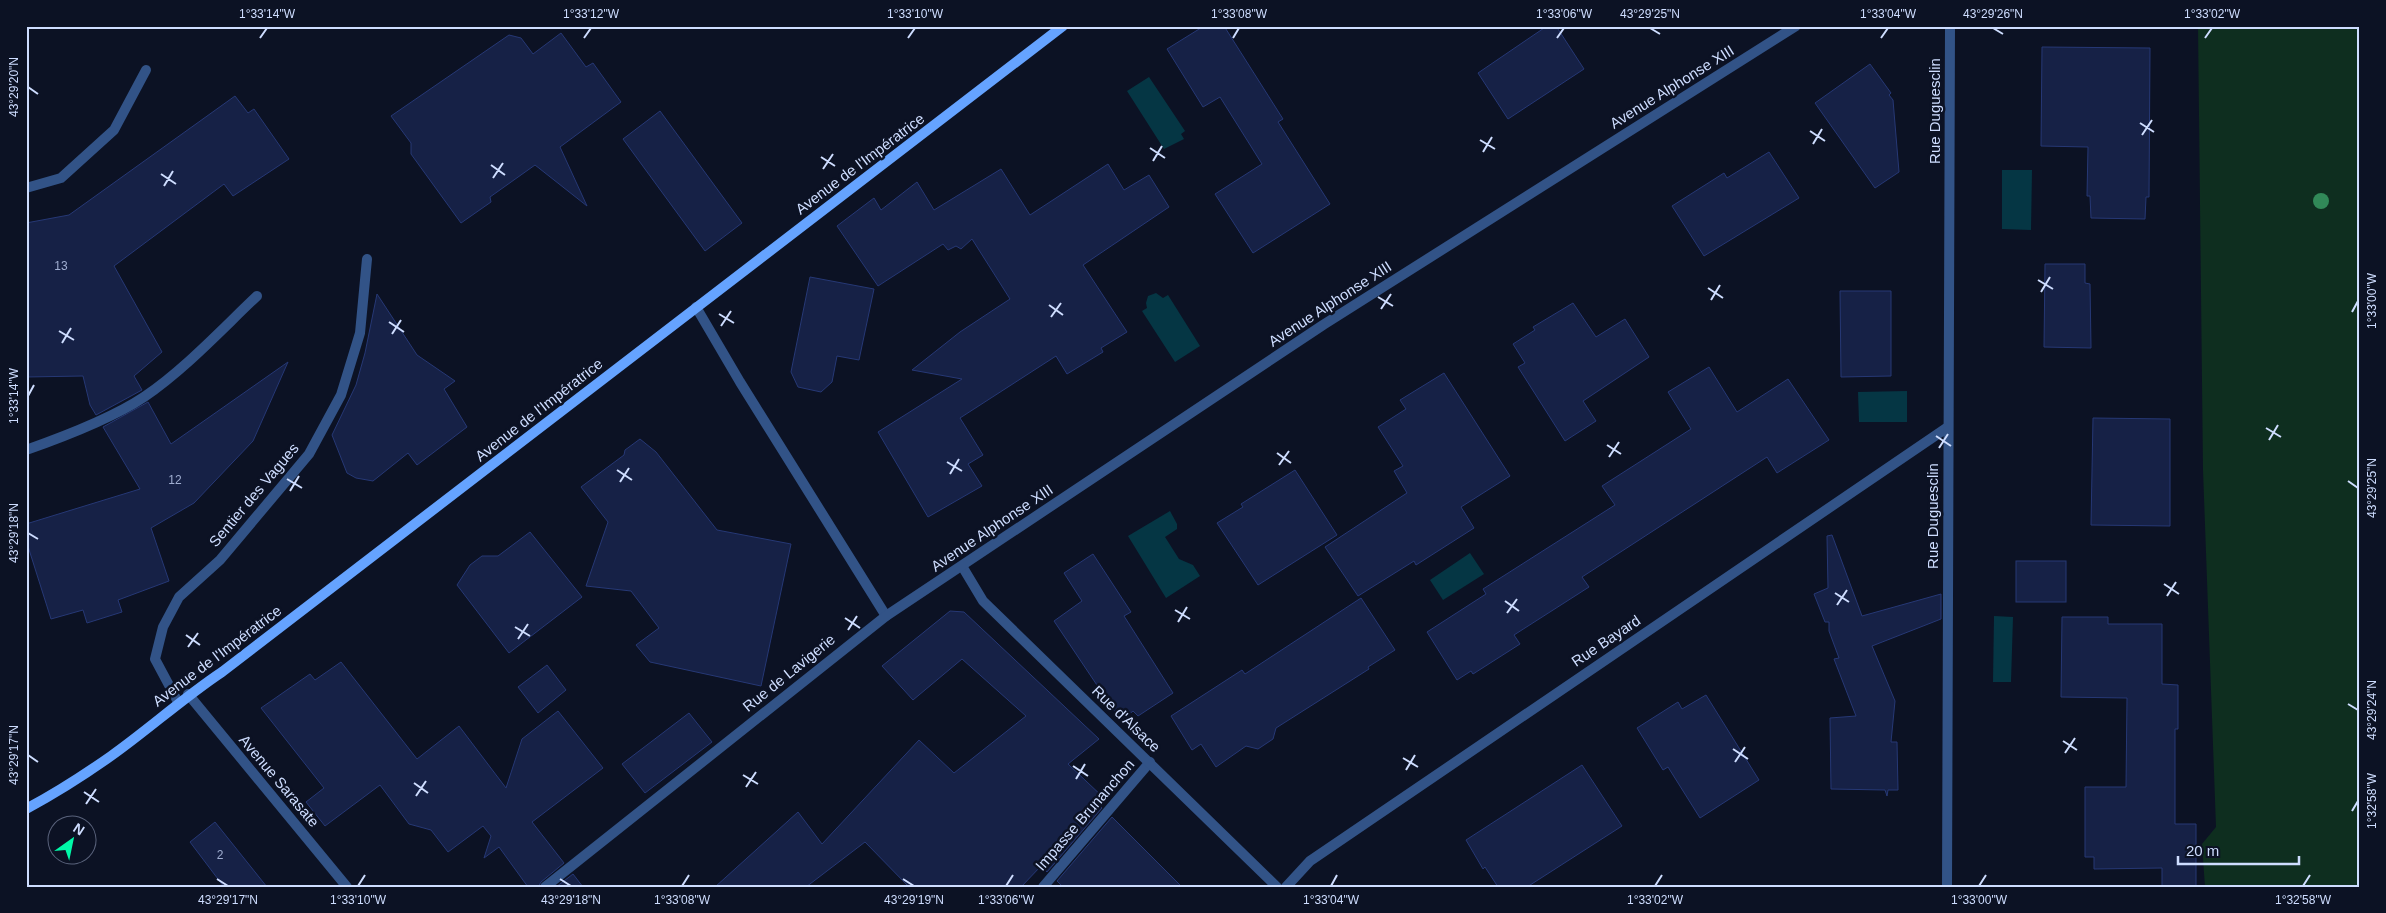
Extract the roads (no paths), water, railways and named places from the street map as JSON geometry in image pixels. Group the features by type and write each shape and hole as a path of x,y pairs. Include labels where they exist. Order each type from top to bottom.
{"main road":[{"name":"Avenue de l'Impératrice","path":"26,809 65,787 112,755 188,694 222,672 1063,26"}],"street":[{"name":"Avenue Alphonse XIII","path":"886,616 1323,326 1796,26"},
{"name":"Rue Duguesclin","path":"1947,887 1950,26"},
{"path":"26,188 61,178 114,130 146,70"},
{"name":"Sentier des Vagues","path":"178,702 155,659 163,627 179,597 220,560 309,454 341,395 360,333 367,260"},
{"path":"26,450 71,434 144,398 192,358 257,296"},
{"path":"696,307 740,382 886,616"},
{"name":"Rue Bayard","path":"1286,887 1310,861 1948,427"},
{"name":"Rue d'Alsace","path":"962,566 984,601 1277,887"},
{"name":"Rue de Lavigerie","path":"546,887 886,616"},
{"name":"Avenue Sarasate","path":"188,694 347,887"},
{"name":"Impasse Brunanchon","path":"1043,887 1150,762"}],"water":[{"path":"1149,77 1185,131 1181,134 1184,139 1164,149 1127,91"},
{"path":"2002,170 2032,170 2031,230 2002,229"},
{"path":"1156,293 1163,298 1168,295 1200,346 1175,362 1142,311 1147,308 1148,296"},
{"path":"1907,391 1907,422 1859,422 1858,392"},
{"path":"1170,511 1177,524 1177,529 1165,537 1179,559 1193,565 1200,576 1166,598 1128,536"},
{"path":"1470,553 1484,574 1443,600 1430,580"},
{"path":"1994,616 2013,617 2011,682 1993,682"}]}
